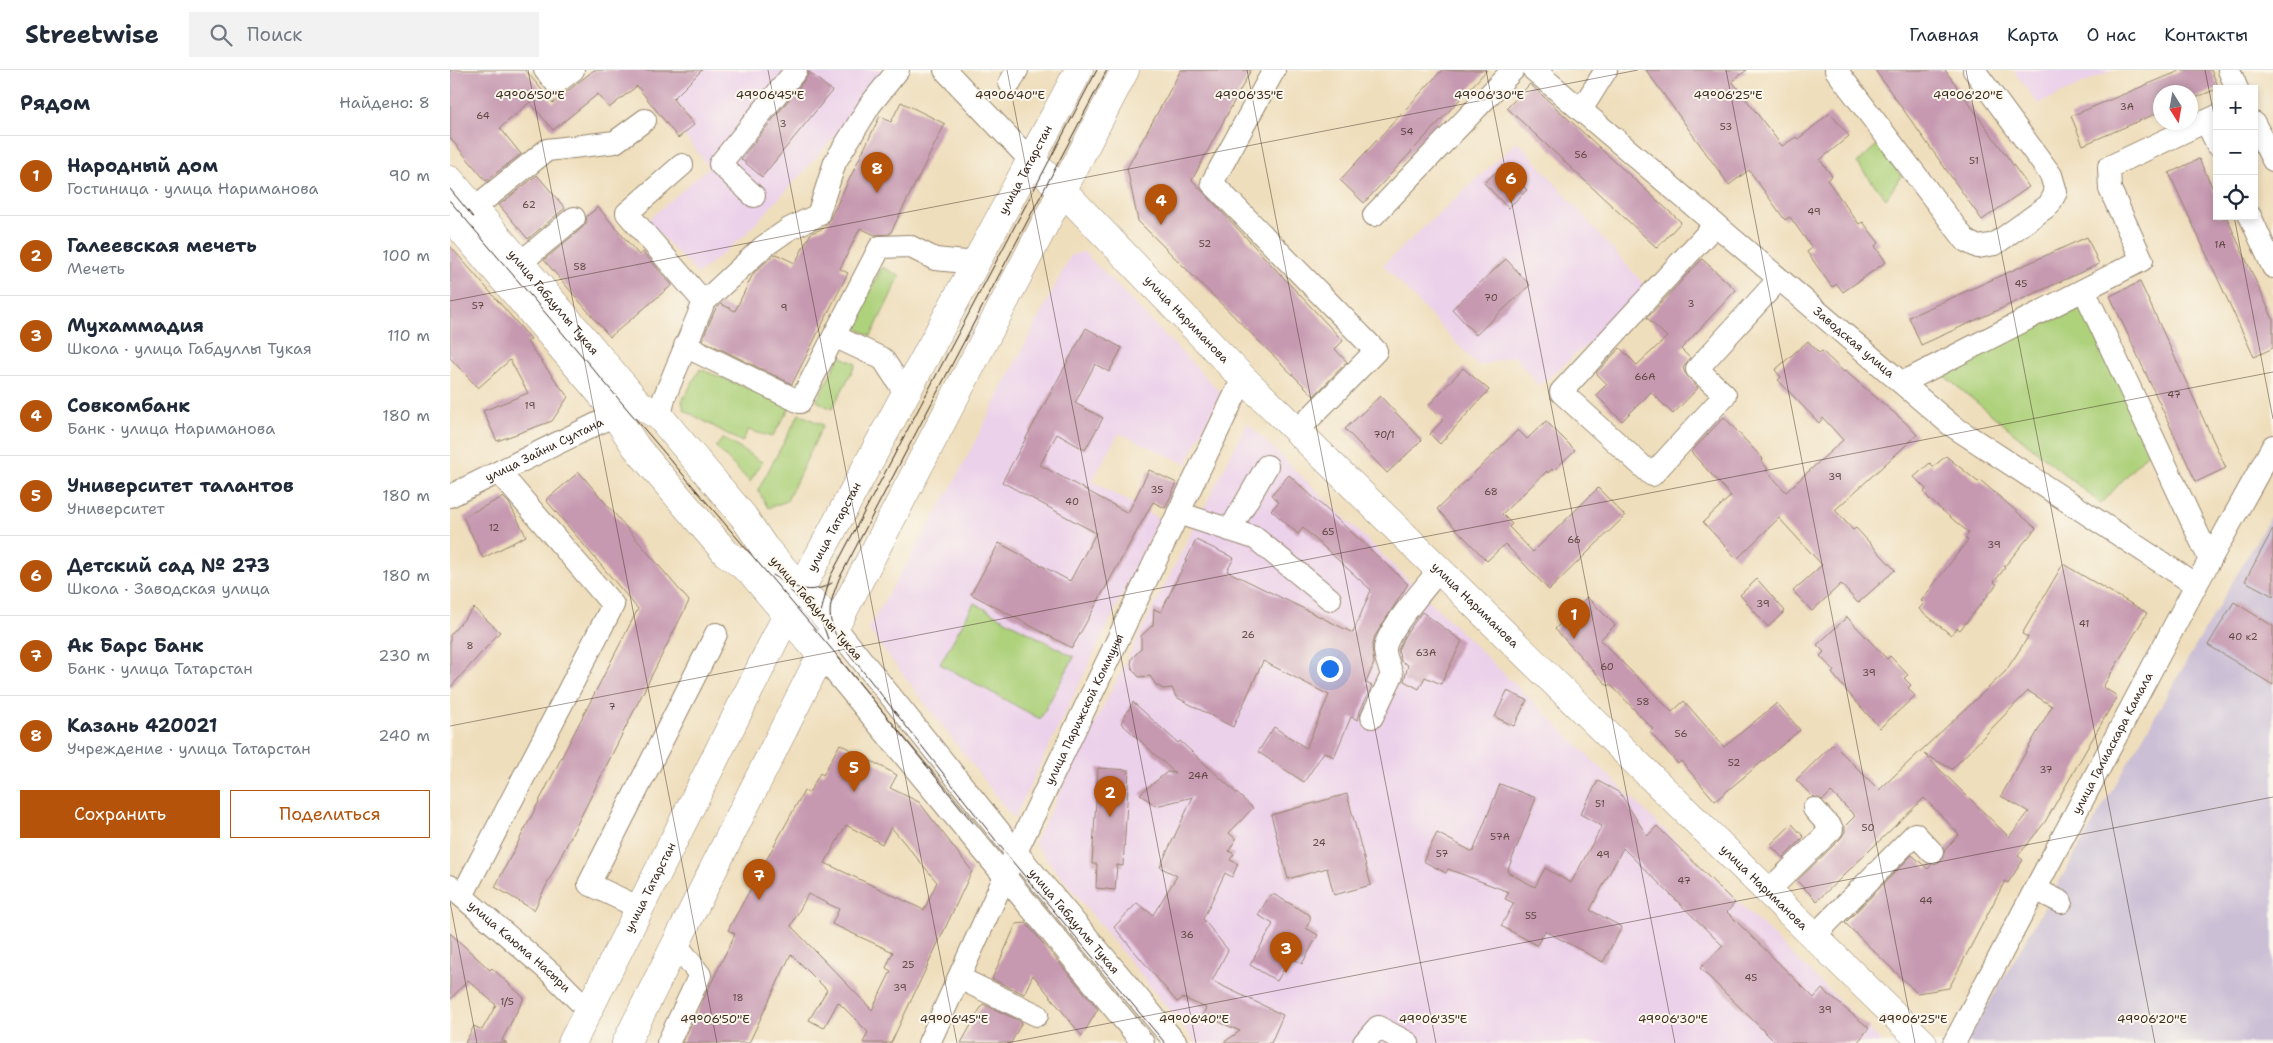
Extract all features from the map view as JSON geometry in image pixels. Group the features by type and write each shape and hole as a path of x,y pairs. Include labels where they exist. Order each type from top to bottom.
{"main road":[{"name":"улица Татарстан","path":"572,1043 801,590 1079,70"},
{"path":"626,1043 835,627 1125,70"},
{"name":"улица Нариманова","path":"1031,162 1062,190 1296,431 1923,1043"},
{"name":"улица Габдуллы Тукая","path":"450,180 462,212 638,412 743,516 764,547 835,627"},
{"name":"улица Габдуллы Тукая","path":"462,212 520,263 638,412 636,447 720,546 750,571 822,655"}],"street":[{"path":"545,70 556,83 573,70"},
{"path":"754,196 720,164 796,70"},
{"path":"638,412 664,398 704,302 763,247 789,229 818,215 835,162 870,105 898,70"},
{"path":"944,70 1031,162"},
{"path":"1274,70 1212,183 1376,351 1296,431"},
{"path":"1374,215 1514,70"},
{"name":"Заводская улица","path":"1534,70 1951,425 2201,567"},
{"path":"1581,110 1606,70"},
{"path":"1836,70 1966,241 1978,247 1995,244 2049,205 2056,192 2051,175 1974,70"},
{"path":"2229,70 2235,85"},
{"path":"1902,383 2142,260 2110,188 2109,167 2212,119"},
{"path":"462,212 547,150 615,142 645,120"},
{"path":"2258,130 2273,160"},
{"path":"682,165 627,213 704,302"},
{"path":"520,263 574,218"},
{"path":"2252,220 2273,267"},
{"path":"1715,225 1561,392 1652,475 1725,395 1696,369 1779,279"},
{"path":"685,346 800,402 880,247 909,246 935,259 976,263"},
{"path":"2084,290 2201,567"},
{"path":"834,336 883,359 906,394"},
{"name":"улица Парижской Коммуны","path":"929,1043 1016,852 1243,378"},
{"name":"улица Зайни Султана","path":"450,496 499,472 638,412"},
{"name":"улица Галиаскара Камала","path":"1954,1043 2201,567 2273,446"},
{"path":"1230,530 1267,466"},
{"path":"456,891 613,605 499,472"},
{"path":"1178,513 1255,538 1330,600"},
{"path":"1372,717 1392,675 1385,650 1387,643 1400,621 1439,570"},
{"name":"улица Габдуллы Тукая","path":"835,627 1016,852 1176,1043"},
{"path":"640,908 589,884 716,634"},
{"name":"улица Габдуллы Тукая","path":"822,655 1004,878 1143,1043"},
{"path":"1768,891 1832,829 1814,809"},
{"path":"1814,936 1915,834 1932,852"},
{"path":"2035,888 2061,902"},
{"name":"улица Каюма Насыри","path":"456,891 551,973 588,1010"},
{"path":"668,1043 700,975 676,944"},
{"path":"959,978 1037,1015"},
{"path":"1364,1043 1378,1027 1408,1043"}],"shaded area":[{"path":"701,70 893,70 746,234 698,274 647,221 709,167 683,134 694,124 673,98"},
{"path":"2013,70 2113,70 2038,104"},
{"path":"1518,141 1649,291 1539,386 1514,356 1478,366 1383,265"},
{"path":"1084,252 1221,393 1186,464 1119,433 1092,481 1159,519 1014,819 868,629 953,484 1071,255"},
{"path":"1247,423 1883,1043 1196,1043 1034,843"},
{"path":"2273,512 2273,1043 1966,1043"}],"green space":[{"path":"1877,145 1901,176 1886,199 1857,163"},
{"path":"882,267 900,276 871,336 853,327"},
{"path":"2082,298 2154,446 2101,504 1937,370"},
{"path":"840,356 856,364 832,409 817,401"},
{"path":"700,369 791,406 772,437 748,430 742,442 684,410 682,401"},
{"path":"799,414 823,425 787,501 768,508 758,490"},
{"path":"723,438 762,462 750,482 716,447"},
{"path":"974,603 1074,657 1040,719 940,664"}],"building":[{"path":"450,70 525,70 553,103 594,70 702,70 673,99 694,125 678,138 637,86 609,108 598,94 553,130 530,102 500,128 521,154 486,181 450,138"},
{"path":"1181,70 1251,70 1192,180 1343,341 1335,349 1347,362 1314,396 1138,221 1127,168"},
{"path":"1442,70 1487,70 1364,203 1340,180"},
{"path":"1646,70 1747,70 1732,81 1782,146 1796,137 1798,139 1830,113 1849,136 1820,160 1832,176 1827,180 1859,224 1863,222 1879,243 1875,246 1886,262 1843,292 1837,284 1832,287 1807,252 1812,248 1790,217 1785,220 1749,170 1729,185"},
{"path":"1875,70 1945,70 2029,187 1982,220"},
{"path":"2182,70 2211,70 2218,85 2213,85 2213,90 2198,97 2198,85 2153,85 2153,115 2083,145 2071,116"},
{"path":"809,72 832,91 762,177 741,159"},
{"path":"1530,84 1681,222 1657,248 1507,108"},
{"path":"901,102 945,124 890,234 875,235 860,228 840,269 848,273 792,384 702,340 715,310 721,304 735,311 753,274 771,257 776,254 795,263 811,233 824,228 828,223 880,116 891,122"},
{"path":"2199,159 2213,189 2213,220 2228,220 2273,319 2273,348 2254,357 2169,173"},
{"path":"1503,165 1527,190 1508,208 1484,183"},
{"path":"537,175 565,208 528,239 499,205"},
{"path":"598,207 639,255 643,252 672,285 610,337 544,260 582,228 586,223 587,216"},
{"path":"2087,237 2099,264 1921,345 1909,317"},
{"path":"450,246 531,339 527,342 568,397 552,421 497,441 483,411 528,393 510,360 478,388 450,358"},
{"path":"1506,259 1530,285 1476,335 1452,309"},
{"path":"1702,259 1736,290 1681,349 1690,358 1683,368 1685,373 1698,388 1673,414 1651,392 1622,421 1596,395 1607,384 1596,373 1620,348 1637,365 1667,337 1647,318"},
{"path":"2140,282 2226,468 2196,482 2110,296"},
{"path":"1086,328 1122,348 1109,372 1095,364 1075,403 1103,418 1085,450 1057,434 1040,465 1128,513 1149,470 1177,483 1165,508 1153,502 1072,648 971,594 999,543 1070,581 1096,533 1002,482"},
{"path":"1808,341 1819,353 1822,351 1844,372 1906,423 1917,435 1835,510 1853,530 1856,528 1895,570 1858,603 1841,584 1812,611 1793,591 1822,565 1779,518 1737,559 1703,522 1731,496 1691,452 1724,417 1763,459 1761,461 1768,469 1766,470 1786,492 1843,440 1823,418 1819,423 1778,380 1781,377 1775,370"},
{"path":"1463,368 1489,390 1440,444 1430,434 1443,420 1428,406"},
{"path":"1380,396 1422,440 1387,473 1345,429"},
{"path":"1546,421 1575,450 1553,471 1552,469 1548,473 1547,471 1502,514 1512,524 1509,527 1533,552 1598,488 1625,516 1549,590 1505,544 1487,561 1437,509 1518,430 1527,439"},
{"path":"1946,456 1978,482 1980,480 2036,528 2004,567 1994,582 1997,584 1960,630 1957,628 1951,635 1919,609 1924,603 1921,601 1968,540 1965,538 1969,533 1930,500 1924,492 1926,489 1914,477 1930,463 1933,467"},
{"path":"579,472 689,601 534,910 495,887 638,609 546,500"},
{"path":"1289,475 1408,584 1375,636 1372,648 1374,663 1366,683 1372,686 1360,711 1358,720 1351,717 1334,757 1324,752 1304,782 1258,752 1274,727 1306,748 1329,695 1263,661 1233,727 1176,697 1172,688 1163,689 1156,685 1150,676 1139,677 1131,664 1132,658 1141,649 1141,636 1153,625 1154,609 1161,612 1196,540 1234,558 1227,571 1353,633 1371,590 1303,528 1298,534 1271,510 1279,502 1271,495"},
{"path":"503,497 509,503 526,536 483,558 463,517"},
{"path":"2273,529 2273,596 2245,581"},
{"path":"2063,564 2147,613 2103,687 2117,696 2045,822 2018,856 2023,860 2008,883 2005,881 1949,988 1917,993 1845,923 1912,855 1928,869 1931,865 1941,861 1945,850 1959,834 1924,798 1817,901 1797,881 1841,838 1845,832 1845,826 1855,816 1831,792 1823,800 1812,796 1796,780 1833,744 1879,790 2005,672 2028,637 2022,634","holes":["2028,691 2052,706 2001,796 2029,812 2009,837 1924,754 1952,769"]},
{"path":"1757,579 1785,611 1768,627 1740,595"},
{"path":"1587,597 1615,625 1600,640 1672,712 1684,701 1724,747 1777,703 1800,730 1715,801 1681,761 1678,764 1650,732 1653,729 1610,684 1608,686 1555,629"},
{"path":"2234,602 2273,626 2273,685 2208,645"},
{"path":"474,608 500,632 450,688 450,635"},
{"path":"1422,612 1462,641 1441,684 1425,677 1419,689 1404,681 1408,665 1401,661 1398,650 1404,637"},
{"path":"1847,617 1887,659 1890,656 1908,675 1904,678 1911,685 1908,688 1915,696 1880,728 1850,695 1832,673 1834,671 1820,656 1824,652 1817,645"},
{"path":"1507,691 1527,700 1514,726 1495,717"},
{"path":"1133,702 1178,743 1180,741 1253,808 1229,833 1236,839 1229,851 1234,854 1230,860 1238,864 1232,877 1225,873 1203,919 1228,950 1212,981 1283,1015 1271,1043 1223,1043 1240,1031 1203,1015 1206,1008 1183,998 1177,1002 1114,927 1137,903 1153,915 1177,876 1160,867 1193,797 1156,806 1140,794 1167,772 1175,773 1121,723"},
{"path":"840,744 897,775 890,788 919,802 972,871 891,1043 863,1043 868,1032 838,1002 824,1028 809,1020 827,990 791,954 749,1043 682,1043 735,934 728,930 804,791 809,793 820,773 823,775","holes":["846,825 882,844 891,827 937,882 924,910 825,863","808,894 839,909 832,924 893,952 886,968 891,971 872,1010 791,926"]},
{"path":"1098,768 1129,770 1123,866 1117,865 1115,890 1096,888 1097,864 1092,864"},
{"path":"1598,781 1620,793 1647,836 1657,826 1735,903 1727,912 1814,998 1822,989 1869,1028 1857,1043 1776,1043 1700,968 1723,946 1623,848 1590,910 1622,927 1603,962 1545,931 1537,945 1501,926 1514,903 1505,899 1509,892 1448,869 1446,873 1423,861 1437,833 1473,852 1500,784 1536,798 1507,872 1535,887 1545,868 1571,883 1602,826 1580,814"},
{"path":"1347,794 1371,885 1334,895 1327,868 1288,879 1271,815"},
{"path":"1792,824 1804,837 1783,858 1770,845"},
{"path":"1270,895 1275,895 1310,915 1310,921 1306,928 1318,935 1302,964 1291,957 1277,981 1250,965 1273,924 1258,915"},
{"path":"1026,923 1098,1009 1082,1036 1033,975 1024,994 992,979 1016,924"},
{"path":"450,933 524,998 502,1040 507,1043 465,1043 474,1026 482,1030 496,1005 468,980 450,1000"},
{"path":"983,1004 1022,1022 1011,1043 961,1043"}],"tram line":[{"path":"828,639 820,616 830,577 1097,70"},
{"path":"1107,70 839,579 831,604 830,618 840,642 1012,861 1165,1043"},
{"path":"450,189 473,217"},
{"path":"450,201 835,653 973,823"},
{"path":"773,575 787,584 801,589 816,589 832,583"},
{"path":"790,590 823,624"}],"place":[{"name":"Казань 420021","path":"877,193"},
{"name":"Детский сад № 273","path":"1511,203"},
{"name":"Совкомбанк","path":"1161,225"},
{"name":"Народный дом","path":"1574,639"},
{"name":"Университет талантов","path":"854,792"},
{"name":"Галеевская мечеть","path":"1110,817"},
{"name":"Ак Барс Банк","path":"759,900"},
{"name":"Мухаммадия","path":"1286,973"}]}
